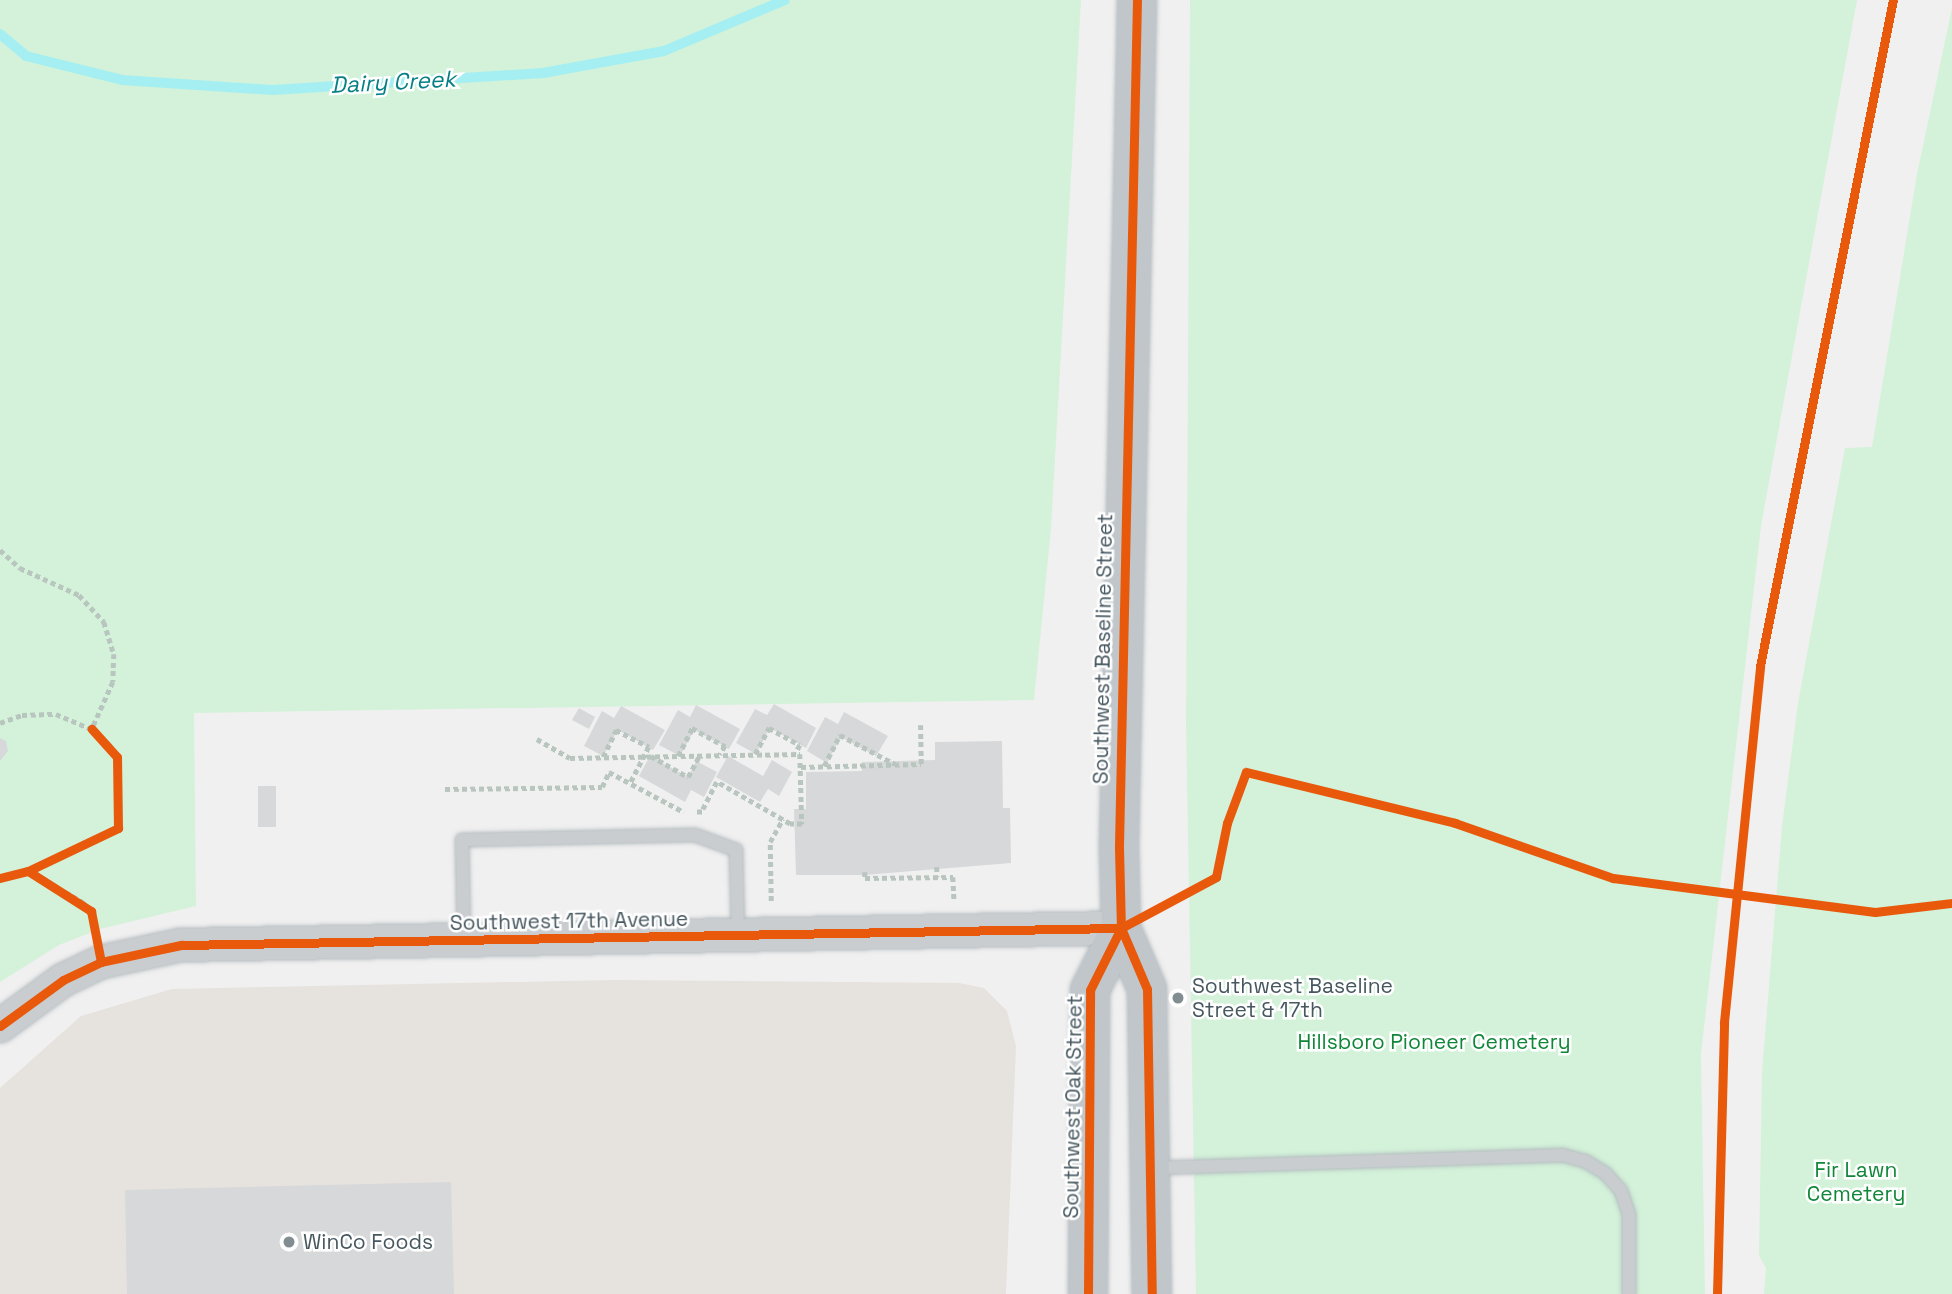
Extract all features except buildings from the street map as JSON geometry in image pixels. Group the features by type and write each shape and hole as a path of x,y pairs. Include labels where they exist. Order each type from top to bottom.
{"highway":[{"name":"Southwest Baseline Street","path":"1137,0 1118,726 1121,928 1147,989 1152,1294"},
{"name":"Southwest Oak Street","path":"1088,1294 1090,990 1121,928"}],"street":[{"name":"Southwest 17th Avenue","path":"0,1026 29,1001 101,962 181,945 1121,928"}],"lane":[{"path":"464,940 462,839 681,835 695,835 736,850 738,935"},
{"path":"1150,1168 1562,1155 1585,1161 1605,1173 1621,1191 1629,1214 1629,1294"}],"path":[{"path":"0,550 20,568 79,595 104,622 114,654 113,682 103,713 92,729"},
{"path":"0,723 44,713 92,729 117,757 118,828 28,871 0,878"},
{"path":"801,767 921,764 920,725"},
{"path":"678,756 692,728 725,746 720,755"},
{"path":"755,754 769,728 800,745 796,753"},
{"path":"603,757 616,730 649,747 630,783"},
{"path":"824,766 841,736 896,765"},
{"path":"445,789 602,787 610,772 684,813 702,812 717,782 783,819 802,824 800,754 570,758 537,739"},
{"path":"651,756 688,777 699,755"},
{"path":"771,901 770,842 783,819"},
{"path":"937,867 937,877"},
{"path":"28,871 91,911 101,962"},
{"path":"910,871 910,878"},
{"path":"865,872 865,878 953,877 954,899"}],"shaded area":[{"path":"614,980 959,983 984,988 1007,1011 1016,1046 1006,1294 0,1294 0,1088 81,1016 172,989"}],"green space":[{"path":"0,0 1081,0 1051,529 1034,700 194,713 196,906 100,929 59,945 0,982"},
{"name":"Hillsboro Pioneer Cemetery","path":"1190,0 1857,0 1761,526 1701,1054 1705,1294 1196,1294 1186,725"},
{"name":"Fir Lawn Cemetery","path":"1952,8 1952,1294 1764,1294 1766,1268 1759,1256 1762,1072 1782,826 1798,703 1845,448 1872,447 1917,174"}],"waterway":[{"name":"Dairy Creek","path":"0,34 26,56 122,80 273,90 543,73 664,51 785,0"}],"cycle path":[{"path":"1137,0 1119,848 1121,928 1147,989 1152,1294"},
{"path":"1717,1294 1724,1022 1760,666 1893,0"},
{"path":"0,878 28,871 118,828 117,757 92,729"},
{"path":"0,1026 63,980 101,962 181,945 1121,928 1216,877 1227,823 1246,772 1455,823 1613,878 1875,912 1952,903"},
{"path":"28,871 91,911 101,962"},
{"path":"1088,1294 1090,990 1121,928"}],"place":[{"name":"Southwest Baseline Street & 17th","path":"1178,998"},
{"name":"WinCo Foods","path":"289,1242"}]}
